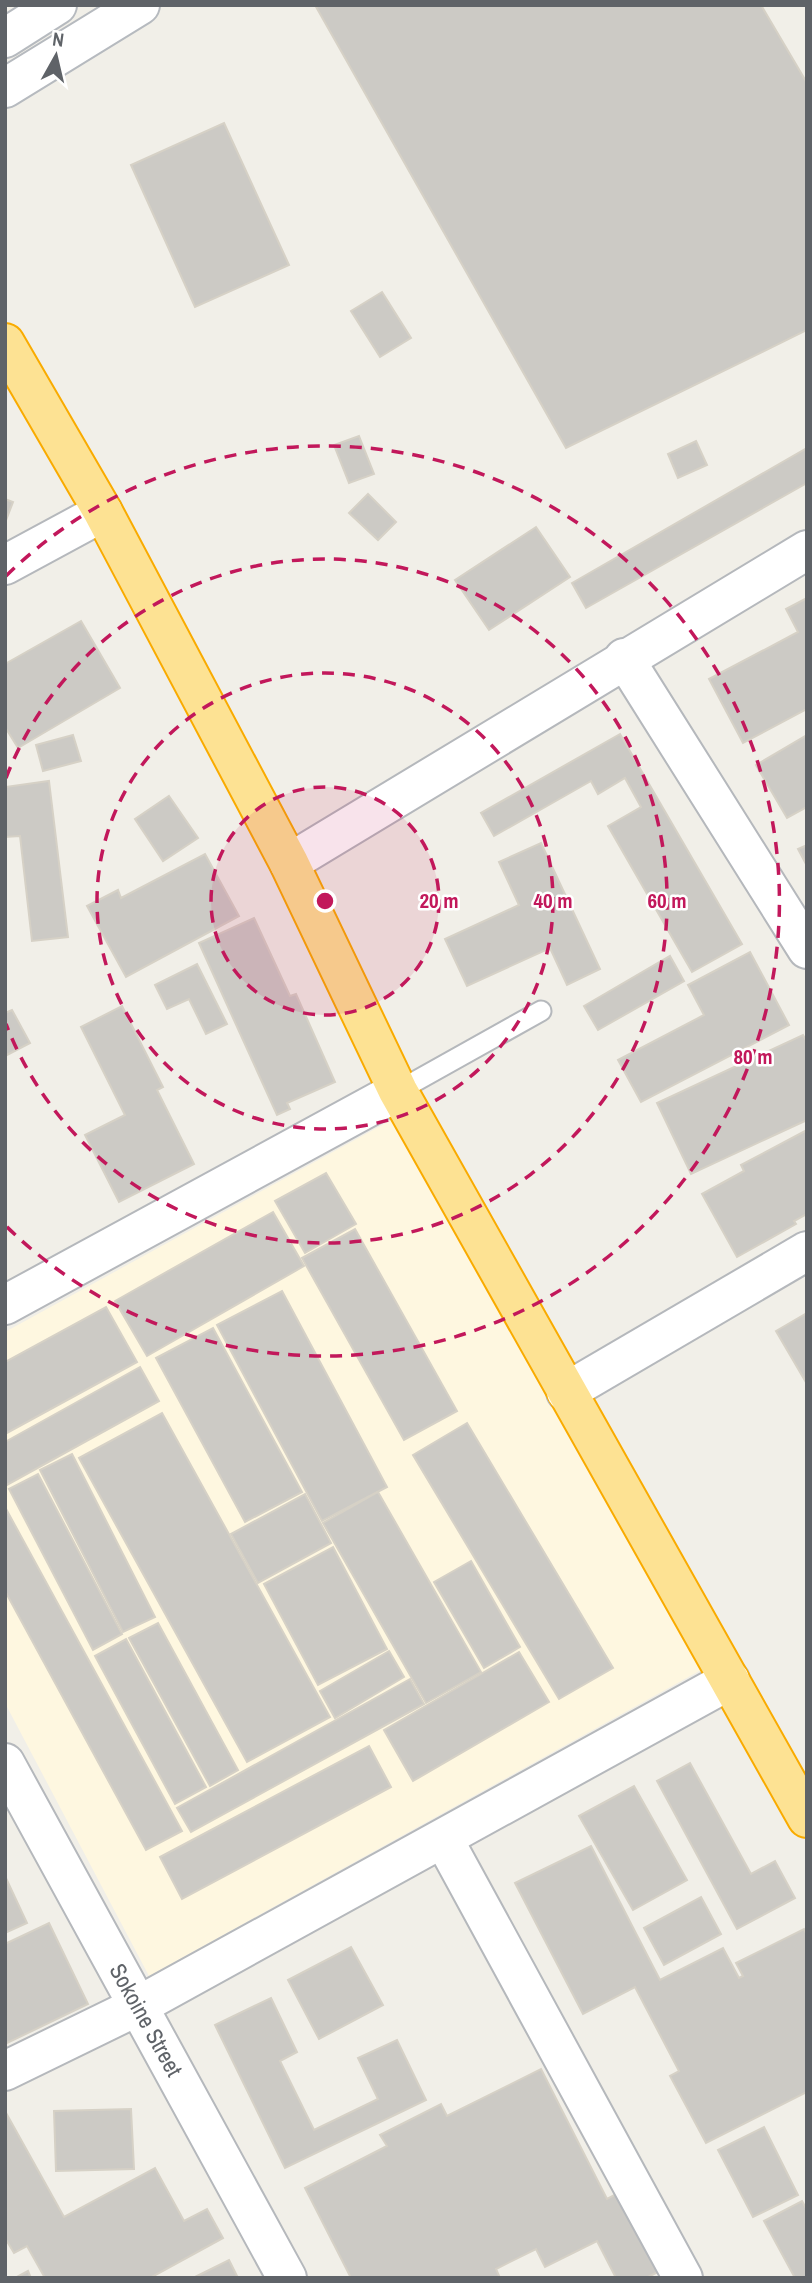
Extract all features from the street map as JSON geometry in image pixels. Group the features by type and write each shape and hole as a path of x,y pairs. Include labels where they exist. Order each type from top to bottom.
{"highway":[{"path":"5,343 103,513 289,863 398,1091 807,1818"}],"street":[{"path":"5,38 57,5"},
{"path":"5,88 140,5"},
{"path":"5,565 103,513"},
{"path":"289,863 624,657 807,550"},
{"path":"624,657 807,949"},
{"path":"5,1305 398,1091"},
{"path":"566,1392 807,1251"},
{"path":"5,2071 138,2006 444,1840 730,1680"},
{"name":"Sokoine Street","path":"5,1763 287,2278"},
{"path":"444,1840 683,2278"}],"lane":[{"path":"398,1091 541,1011"}],"shaded area":[{"path":"395,1118 701,1670 149,1976 5,1703 5,1332"}],"building":[{"path":"315,5 761,5 807,83 807,330 566,448"},
{"path":"224,123 289,265 195,307 131,165"},
{"path":"382,292 411,338 380,357 351,311"},
{"path":"359,436 374,474 349,483 334,445"},
{"path":"696,441 707,465 678,478 668,454"},
{"path":"807,448 807,483 586,608 572,583"},
{"path":"368,494 396,522 378,540 349,513"},
{"path":"5,499 13,502 5,523"},
{"path":"536,527 570,577 489,630 455,580"},
{"path":"807,598 807,709 743,743 709,679 798,632 786,609"},
{"path":"81,621 120,688 18,748 5,727 5,664"},
{"path":"620,734 742,944 692,972 608,826 641,807 625,778 598,794 591,781 494,836 481,813"},
{"path":"73,735 81,761 43,771 36,745"},
{"path":"807,735 807,807 787,818 756,765"},
{"path":"49,781 68,937 32,941 20,836 5,837 5,787"},
{"path":"169,796 198,838 163,861 135,819"},
{"path":"541,843 600,969 567,985 550,948 467,986 445,939 519,905 499,862"},
{"path":"807,845 807,866 798,849"},
{"path":"205,854 239,916 126,977 87,906 118,890 121,898"},
{"path":"254,918 290,996 296,994 335,1082 287,1103 290,1109 277,1115 199,943"},
{"path":"750,952 789,1025 641,1102 618,1060 704,1015 688,985"},
{"path":"670,956 684,981 598,1030 584,1006"},
{"path":"197,964 227,1024 206,1034 189,999 167,1009 155,985"},
{"path":"122,1006 163,1087 157,1090 194,1164 119,1202 85,1135 125,1115 81,1027"},
{"path":"12,1010 30,1043 5,1056 5,1013"},
{"path":"803,1035 807,1042 807,1120 691,1174 657,1103"},
{"path":"807,1130 807,1214 794,1221 796,1224 737,1257 702,1194 744,1171 741,1165"},
{"path":"326,1173 356,1224 305,1253 275,1201"},
{"path":"273,1212 304,1266 147,1356 115,1301"},
{"path":"355,1229 457,1411 404,1440 302,1258"},
{"path":"282,1291 387,1487 322,1521 217,1325"},
{"path":"106,1307 137,1362 5,1434 5,1362"},
{"path":"807,1313 807,1384 776,1331"},
{"path":"213,1328 302,1492 245,1522 156,1358"},
{"path":"140,1367 159,1401 5,1486 5,1442"},
{"path":"162,1413 330,1717 247,1762 79,1458"},
{"path":"467,1423 613,1668 559,1699 413,1455"},
{"path":"72,1454 155,1617 123,1632 40,1470"},
{"path":"38,1474 122,1634 93,1650 9,1489"},
{"path":"378,1492 481,1672 426,1703 323,1523"},
{"path":"305,1494 331,1543 258,1583 231,1534"},
{"path":"5,1507 182,1831 146,1850 5,1591"},
{"path":"333,1547 387,1649 318,1685 264,1584"},
{"path":"471,1561 520,1647 484,1668 434,1582"},
{"path":"158,1623 238,1770 210,1786 129,1638"},
{"path":"126,1639 206,1787 175,1804 95,1656"},
{"path":"389,1651 404,1677 335,1718 320,1691"},
{"path":"519,1652 549,1702 413,1781 384,1730"},
{"path":"410,1679 424,1704 191,1832 177,1808"},
{"path":"369,1746 391,1787 182,1899 160,1857"},
{"path":"690,1763 751,1874 775,1861 795,1898 737,1929 657,1781"},
{"path":"634,1786 687,1880 633,1910 579,1816"},
{"path":"591,1846 660,1980 723,1948 739,1978 743,1976 736,1963 804,1929 807,1935 807,2092 706,2143 670,2076 679,2071 635,1987 583,2014 515,1883"},
{"path":"5,1876 27,1923 5,1933"},
{"path":"701,1897 721,1934 664,1965 644,1928"},
{"path":"49,1923 88,2004 5,2044 5,1944"},
{"path":"351,1947 383,2005 319,2039 288,1980"},
{"path":"271,1998 297,2052 280,2061 314,2130 378,2099 358,2058 397,2040 426,2100 285,2168 215,2025"},
{"path":"541,2069 607,2199 620,2192 660,2271 646,2278 616,2278 597,2241 545,2267 536,2249 496,2269 500,2278 351,2278 305,2188 387,2146 380,2135 441,2104 447,2116"},
{"path":"131,2109 134,2169 56,2171 54,2111"},
{"path":"5,2111 64,2217 155,2168 184,2221 207,2209 223,2238 150,2278 45,2278 27,2246 14,2253 5,2238"},
{"path":"764,2127 798,2195 753,2217 718,2150"},
{"path":"802,2201 807,2210 807,2278 795,2278 764,2221"},
{"path":"229,2260 238,2278 193,2278"},
{"path":"28,2271 31,2278 15,2278"}]}
